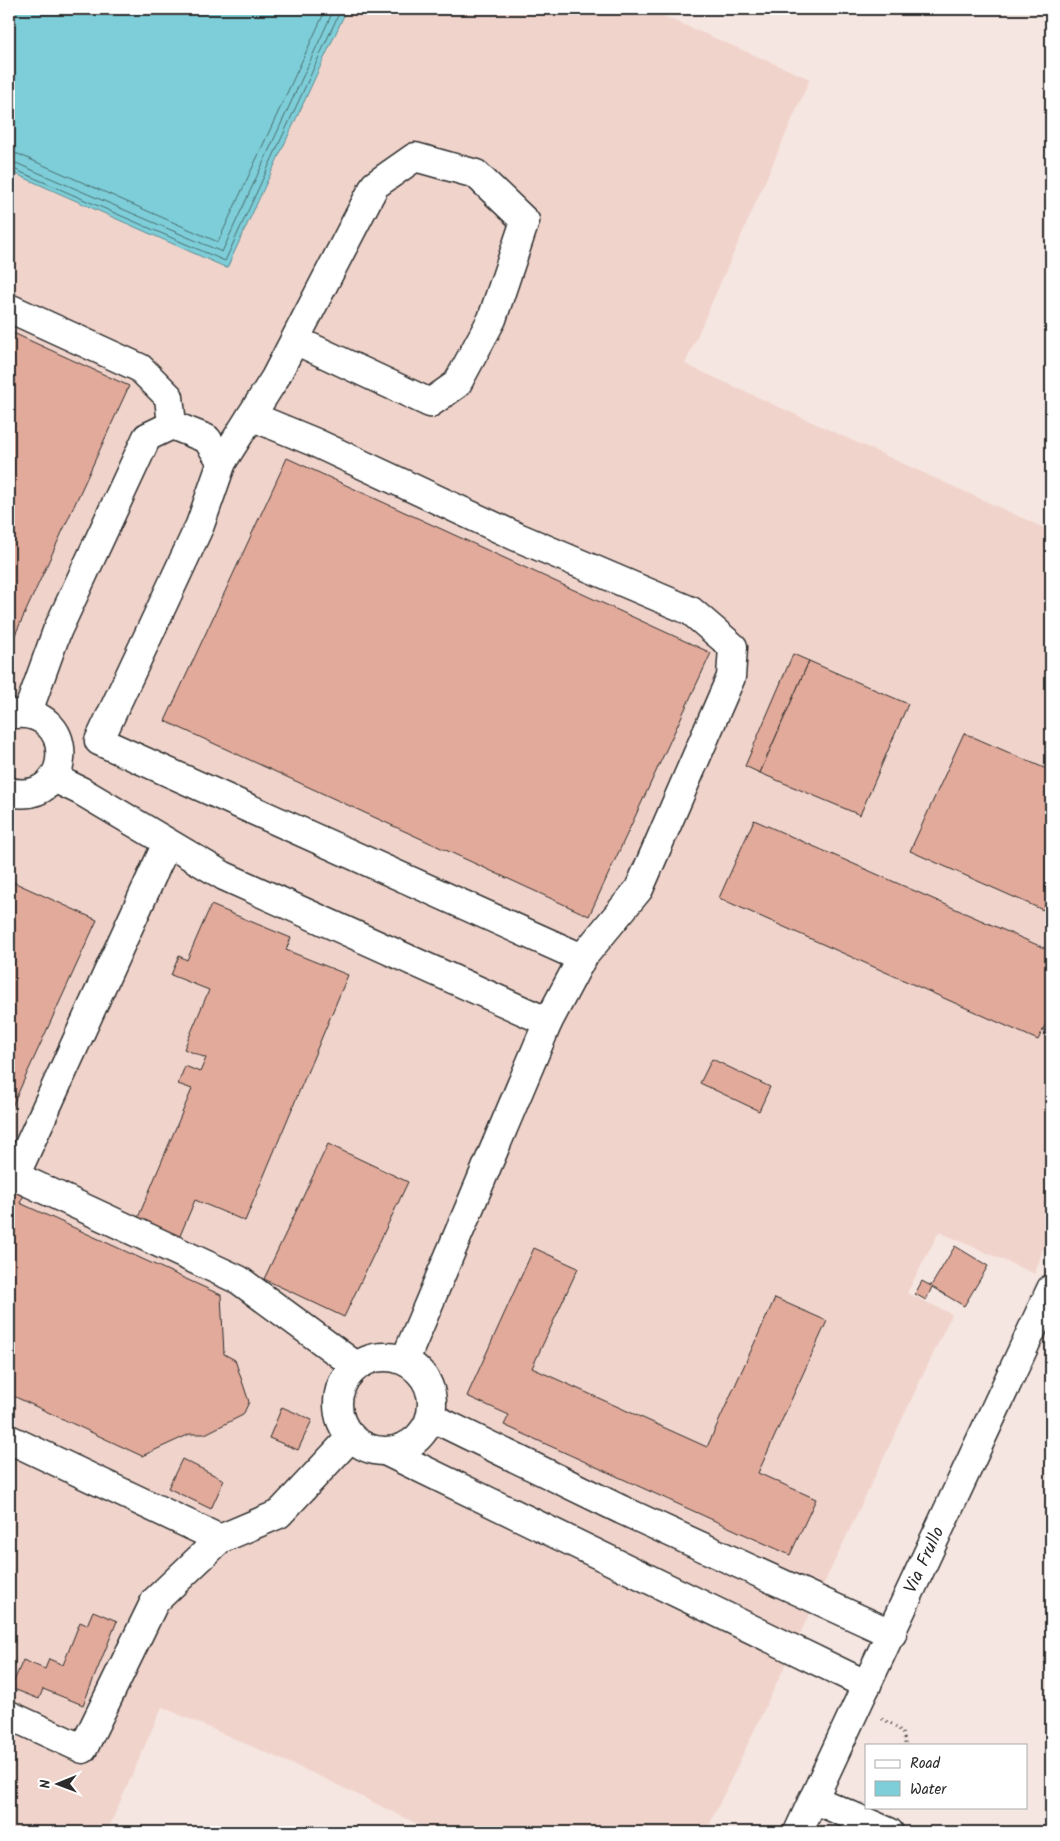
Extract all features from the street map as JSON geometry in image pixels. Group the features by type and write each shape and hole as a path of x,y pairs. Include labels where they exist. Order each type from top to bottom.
{"street":[{"path":"99,741 200,525 222,462 295,340 375,185 415,157 476,174 525,221 492,319 457,384 430,403 295,340"},
{"path":"9,308 140,368 169,397 172,425"},
{"path":"251,416 314,442 515,536 691,611 733,647 731,676 639,889 582,958 548,1022 404,1360"},
{"path":"9,792 22,794 36,791 44,788 54,778 62,756 58,738 51,726 20,715 30,706 57,631 146,437 172,425 207,438 222,462"},
{"path":"58,738 99,741 582,958"},
{"path":"54,778 81,791 224,876 548,1022"},
{"path":"167,842 15,1176 239,1280 356,1366"},
{"name":"Via Frullo","path":"798,1832 892,1634 1051,1289"},
{"path":"387,1452 411,1445 424,1433 431,1417 433,1401 429,1385 420,1371 404,1360 395,1357 375,1357 356,1366 345,1378 339,1393 337,1410 344,1428 364,1448 387,1452 862,1696"},
{"path":"431,1417 622,1510 892,1634"},
{"path":"9,1716 83,1749 155,1601 220,1539 280,1514 351,1437"},
{"path":"9,1439 220,1539"},
{"path":"813,1799 889,1832"}],"path":[{"path":"862,1696 898,1727 905,1737 905,1744"}],"shaded area":[{"path":"9,9 647,9 810,79 685,364 1051,531 1051,1224 1035,1274 939,1232 907,1293 952,1314 706,1832 434,1832 321,1777 162,1707 107,1832 9,1832"}],"water":[{"path":"9,9 347,9 227,268 9,171"}],"building":[{"path":"9,331 129,386 9,648"},
{"path":"287,458 711,653 589,916 165,721"},
{"path":"793,654 809,661 760,773 745,766"},
{"path":"809,661 908,704 860,815 760,773"},
{"path":"964,733 1051,771 1051,873 1045,888 1051,891 1043,910 910,851"},
{"path":"754,820 1051,951 1051,1013 1038,1040 719,898"},
{"path":"1051,873 1051,890 1045,888"},
{"path":"9,880 97,920 9,1113"},
{"path":"211,905 291,938 286,950 348,975 245,1221 195,1200 177,1243 135,1225 192,1089 178,1084 185,1066 200,1072 206,1058 184,1049 209,990 171,975 179,956 187,960"},
{"path":"712,1059 770,1087 759,1111 700,1083"},
{"path":"328,1144 408,1182 344,1317 264,1279"},
{"path":"9,1187 24,1195 20,1203 221,1295 224,1354 235,1360 249,1402 243,1415 205,1434 190,1434 142,1456 9,1394"},
{"path":"955,1246 988,1266 964,1306 932,1287 926,1300 915,1294 922,1281 931,1286"},
{"path":"534,1248 578,1268 532,1368 707,1447 775,1298 827,1321 758,1473 816,1499 790,1555 504,1425 509,1415 467,1396"},
{"path":"282,1407 312,1420 298,1450 269,1438"},
{"path":"182,1459 224,1480 211,1509 168,1488"},
{"path":"93,1611 117,1621 83,1705 43,1689 39,1699 11,1688 23,1660 45,1669 49,1659 63,1665 80,1622 87,1625"}]}
